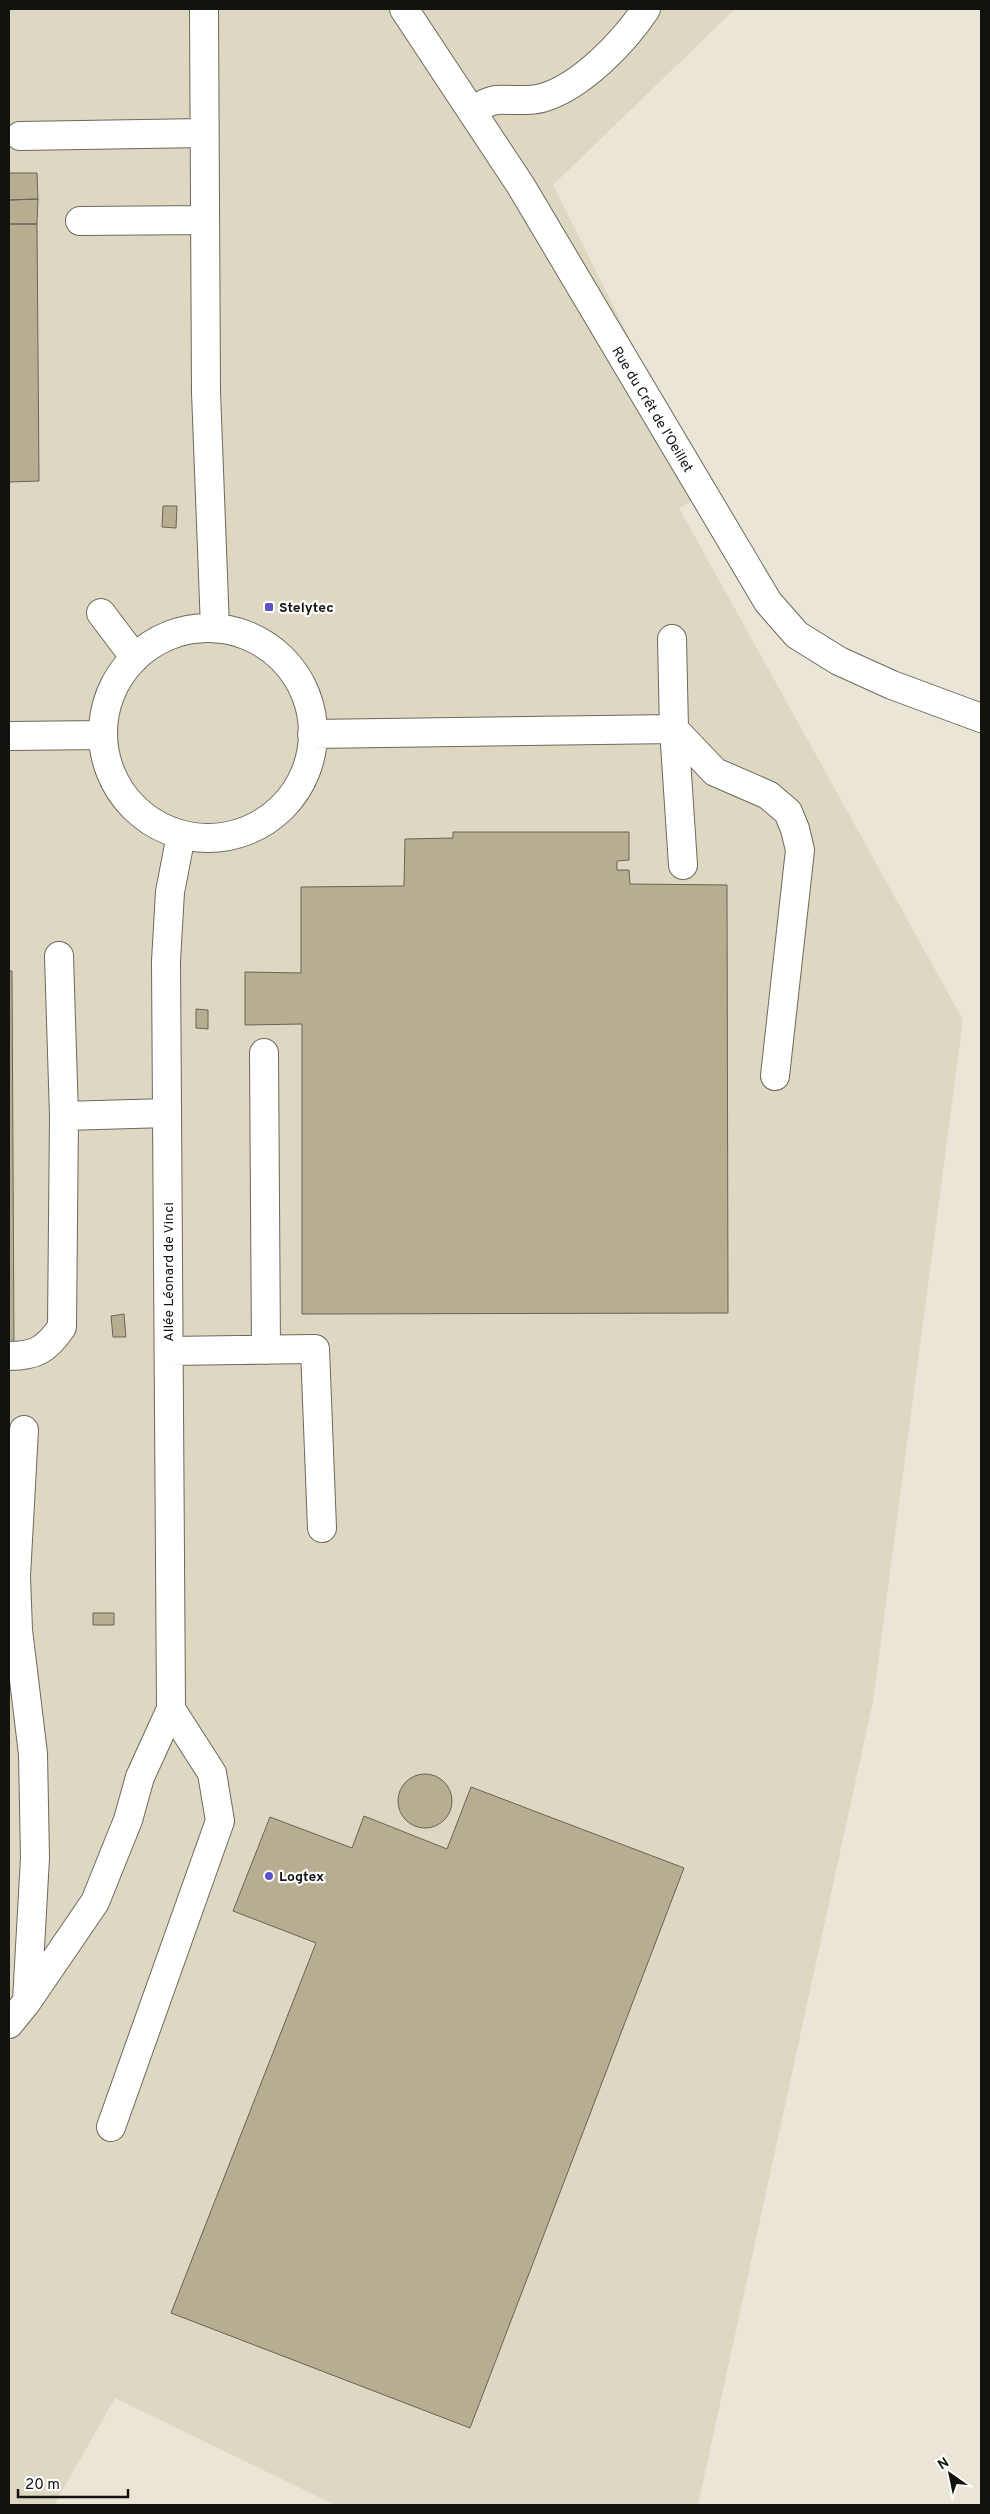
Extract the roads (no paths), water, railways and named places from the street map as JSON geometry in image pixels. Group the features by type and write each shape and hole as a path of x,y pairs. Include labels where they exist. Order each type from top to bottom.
{"street":[{"path":"204,9 206,392 215,628"},
{"name":"Rue du Crêt de l'Oeillet","path":"404,9 526,194 768,602 797,635 839,661 892,685 981,718"},
{"path":"472,110 495,100 543,98 560,90 585,74 603,59 634,27 646,9"},
{"path":"20,136 204,133"},
{"path":"80,221 205,220"},
{"path":"101,612 135,658"},
{"path":"215,628 249,636 279,654 300,682 312,715 312,750 301,783 279,810 250,830 216,838 181,835 150,821 125,799 108,769 102,735 107,701 124,670 135,658 148,646 181,631 215,628"},
{"path":"672,639 674,729 683,866"},
{"path":"312,734 674,729 715,772 768,795 788,812 795,829 799,859 775,1076"},
{"path":"9,736 102,735"},
{"name":"Allée Léonard de Vinci","path":"171,1709 166,961 170,892 181,835"},
{"path":"9,1356 34,1353 50,1344 62,1327 64,1116 58,956"},
{"path":"264,1053 266,1350"},
{"path":"64,1116 167,1114"},
{"path":"169,1351 315,1349 322,1528"},
{"path":"24,1430 16,1576 18,1630 28,1696 33,1754 35,1858 26,2003"},
{"path":"9,2024 26,2003 95,1902 128,1820 140,1777 171,1709"},
{"path":"111,2127 220,1821 212,1772 171,1709"}],"place":[{"name":"Stelytec","path":"269,607"},
{"name":"Logtex","path":"269,1876"}]}
